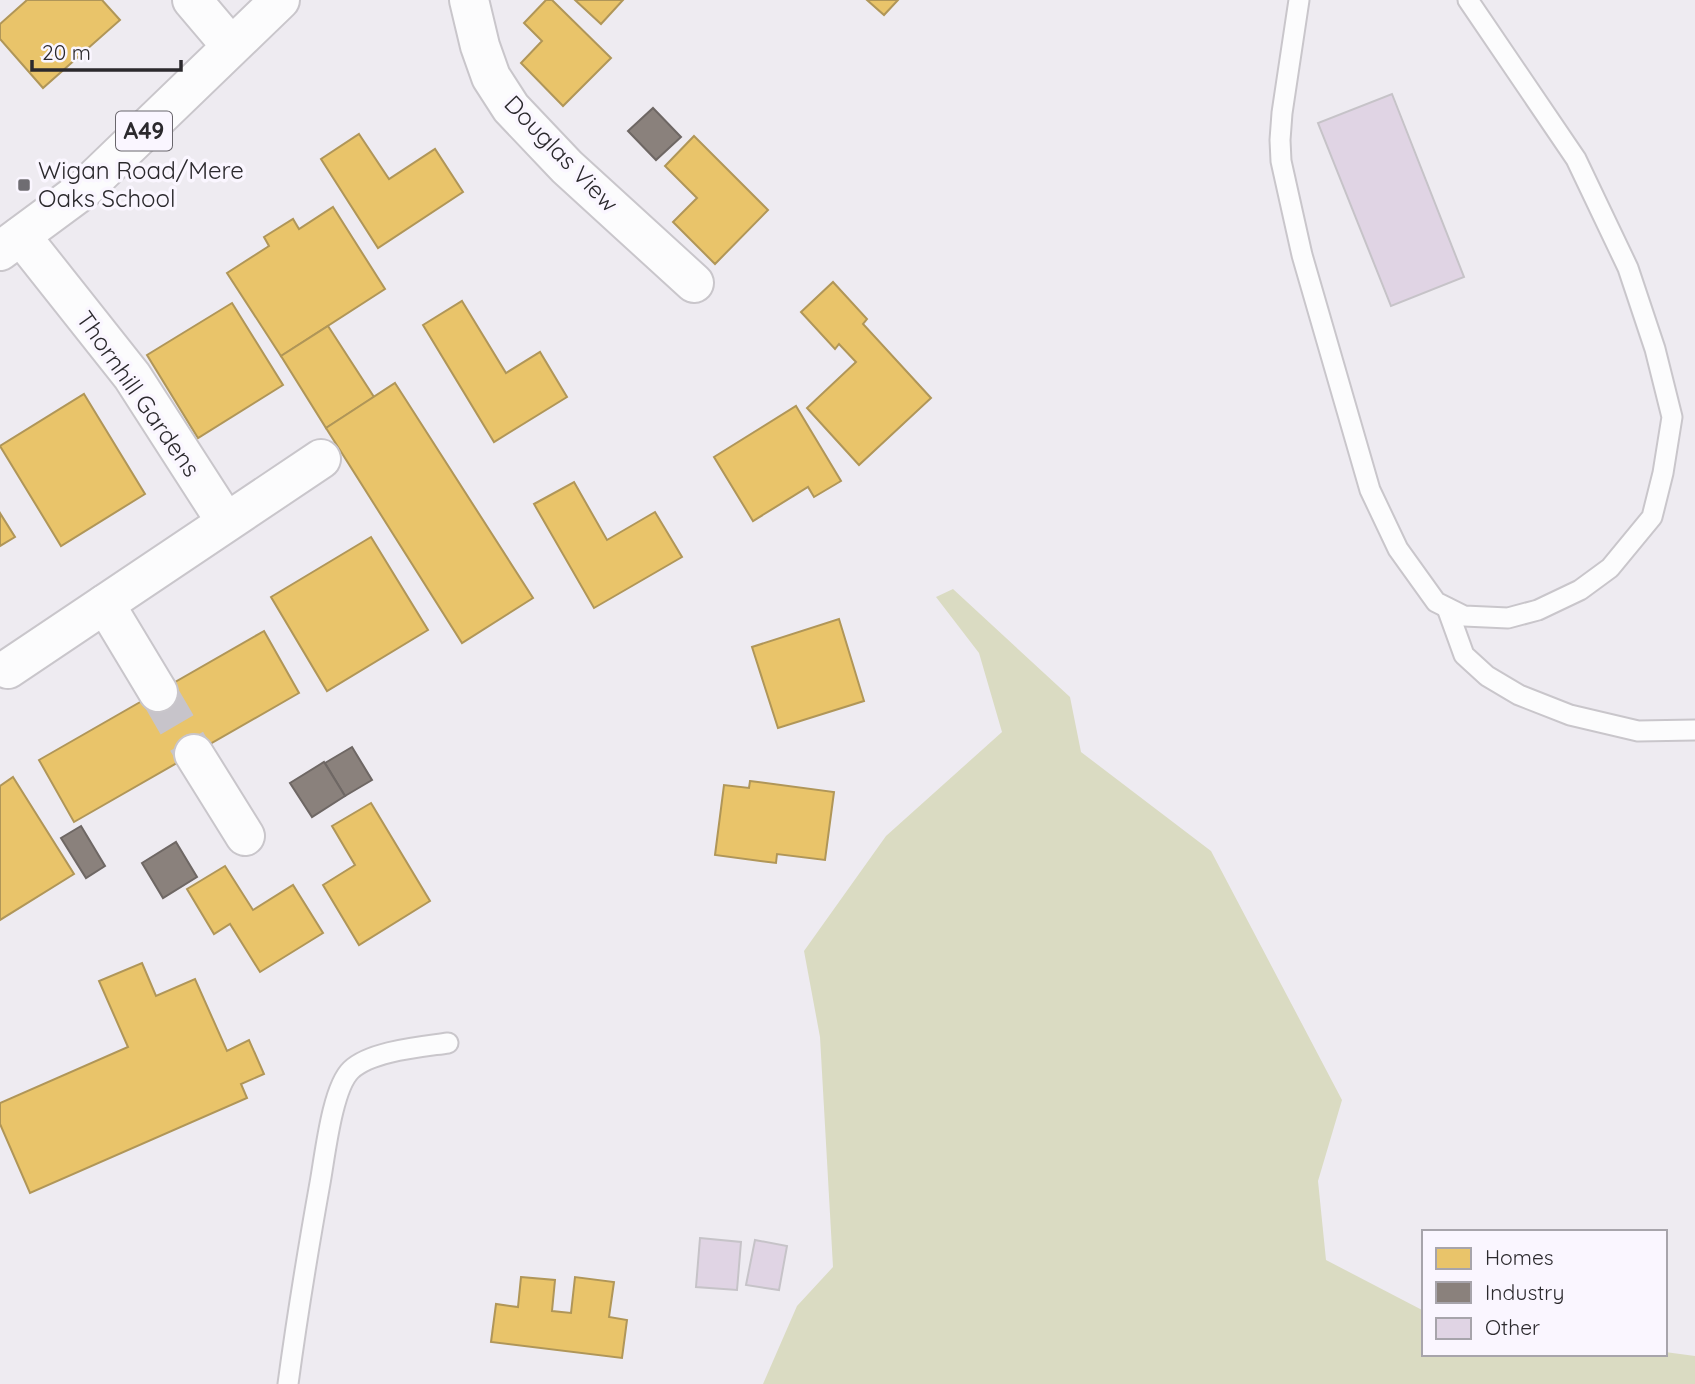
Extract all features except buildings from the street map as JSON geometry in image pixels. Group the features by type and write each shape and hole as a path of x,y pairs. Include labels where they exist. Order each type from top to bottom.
{"main road":[{"path":"192,0 230,46"},
{"name":"A49","path":"10,244 84,189 280,0"},
{"name":"Douglas View","path":"469,0 491,76 511,108 567,167 694,283"},
{"name":"Thornhill Gardens","path":"10,244 132,376 226,522"},
{"path":"8,669 321,459"},
{"path":"105,604 158,692"},
{"path":"194,754 245,836"}],"lane":[{"path":"1299,0 1282,113 1281,160 1302,255 1370,490 1398,549 1436,602 1464,616 1508,618 1538,610 1580,590 1610,568 1652,517 1663,473 1672,417 1655,349 1628,268 1576,159 1468,0"},
{"path":"1447,608 1464,656 1487,676 1519,695 1570,715 1638,731 1695,730"},
{"path":"288,1384 302,1281 341,1083 351,1070 367,1059 448,1043"}],"green space":[{"path":"953,589 1070,697 1081,752 1211,851 1342,1100 1318,1181 1326,1260 1422,1310 1422,1356 1667,1356 1667,1352 1695,1356 1695,1384 763,1384 797,1306 833,1267 820,1037 804,951 886,836 1002,732 979,653 936,597"}],"tunnel":[{"path":"158,692 194,754"}],"place":[{"name":"Wigan Road/Mere Oaks School","path":"24,185"}]}
